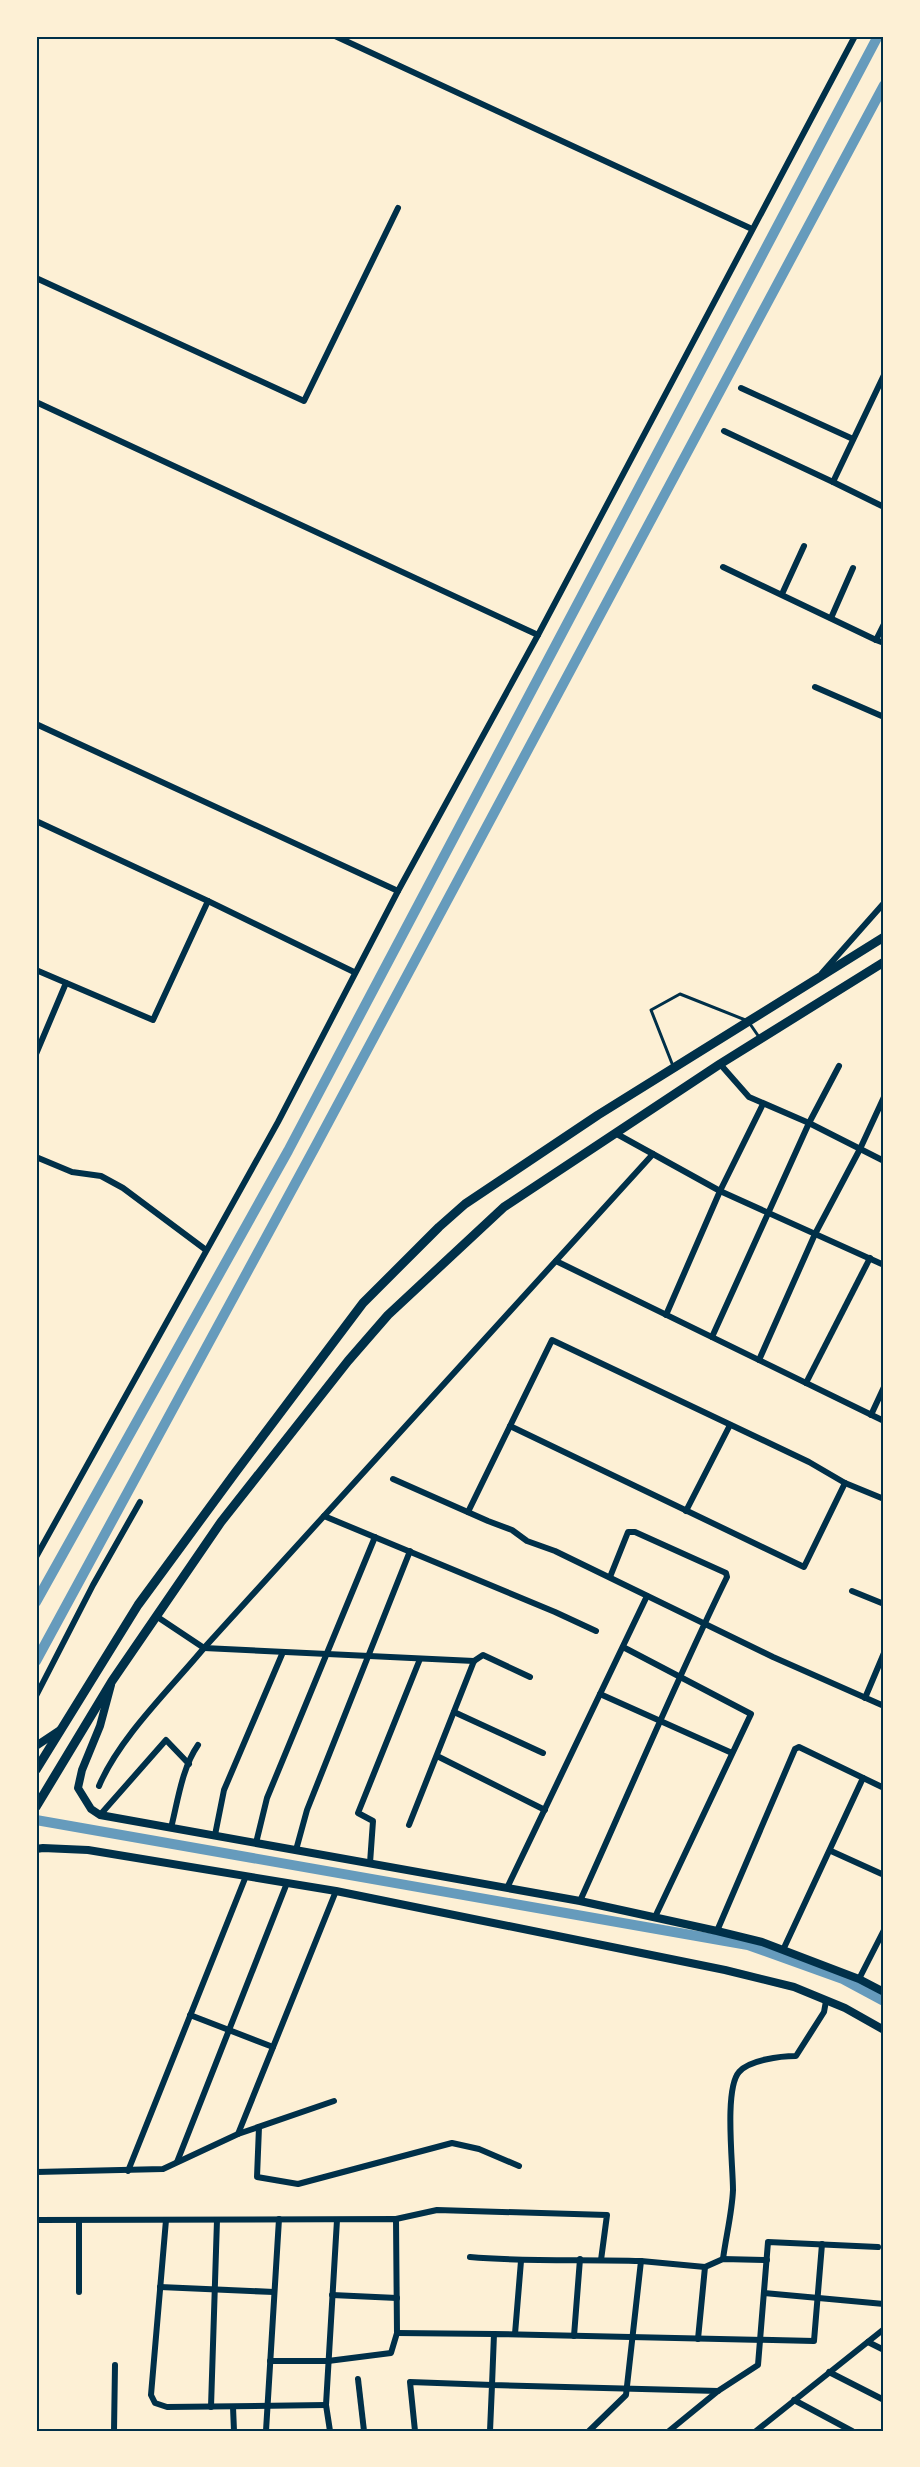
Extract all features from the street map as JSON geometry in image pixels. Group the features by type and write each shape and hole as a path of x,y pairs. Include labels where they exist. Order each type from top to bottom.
{"main road":[{"path":"36,1770 138,1605 235,1473 363,1304 439,1227 465,1204 674,1068 884,937"},
{"path":"36,1807 112,1681 221,1522 341,1369 388,1315 504,1207 760,1039 884,962"},
{"path":"235,1473 250,1485"},
{"path":"36,1746 62,1728"},
{"path":"36,1850 42,1848 88,1850 287,1882 752,1976 794,1987 884,2030"}],"street":[{"path":"334,36 752,229"},
{"path":"36,1557 278,1122 354,972 538,635 855,36"},
{"path":"36,278 304,401 398,208"},
{"path":"833,482 884,375"},
{"path":"741,388 853,439"},
{"path":"36,402 538,635"},
{"path":"724,431 883,504"},
{"path":"782,594 804,546"},
{"path":"723,567 884,643"},
{"path":"831,618 853,568"},
{"path":"876,639 884,624"},
{"path":"815,687 884,717"},
{"path":"36,724 398,891"},
{"path":"36,821 354,972"},
{"path":"36,970 153,1020 208,901"},
{"path":"817,978 884,903"},
{"path":"36,1054 66,983"},
{"path":"720,1065 748,1097 884,1161"},
{"path":"712,1337 809,1124 838,1066"},
{"path":"759,1360 815,1234 860,1149 884,1096"},
{"path":"666,1315 720,1191 763,1104"},
{"path":"615,1133 720,1191 884,1265"},
{"path":"99,1786 106,1770 134,1732 204,1648 653,1154"},
{"path":"36,1157 72,1172 101,1176 123,1188 206,1250"},
{"path":"806,1383 870,1258"},
{"path":"556,1261 884,1421"},
{"path":"468,1512 552,1340 809,1462 845,1483 884,1499"},
{"path":"871,1415 884,1387"},
{"path":"686,1510 730,1425"},
{"path":"510,1426 804,1567 845,1483"},
{"path":"393,1479 512,1530 527,1540 555,1551 884,1706"},
{"path":"36,1696 93,1584 140,1502"},
{"path":"324,1516 596,1631"},
{"path":"580,1901 679,1676 727,1577 726,1573 635,1532 628,1532 609,1577"},
{"path":"256,1843 267,1798 375,1537"},
{"path":"296,1850 307,1810 410,1551"},
{"path":"852,1591 884,1604"},
{"path":"507,1888 647,1596"},
{"path":"156,1616 204,1648 474,1661"},
{"path":"623,1647 751,1714 655,1917"},
{"path":"215,1836 224,1790 283,1652"},
{"path":"865,1698 884,1653"},
{"path":"409,1825 474,1661 483,1655 530,1677"},
{"path":"370,1863 373,1821 358,1813 420,1659"},
{"path":"112,1681 106,1709 82,1770 78,1788 91,1809 100,1815 580,1901 655,1917 762,1942 859,1979 884,1992"},
{"path":"600,1694 732,1753"},
{"path":"454,1712 543,1753"},
{"path":"100,1815 166,1740 189,1764"},
{"path":"171,1828 189,1764 198,1745"},
{"path":"717,1931 795,1749 799,1747 884,1788"},
{"path":"437,1756 545,1810"},
{"path":"783,1950 863,1778"},
{"path":"831,1851 884,1875"},
{"path":"128,2171 246,1876"},
{"path":"176,2163 287,1882"},
{"path":"238,2134 336,1891"},
{"path":"859,1979 884,1930"},
{"path":"723,2259 733,2192 731,2132 733,2082 740,2069 776,2056 796,2056 824,2012 826,2001"},
{"path":"190,2015 273,2047"},
{"path":"36,2172 163,2169 238,2134 334,2102"},
{"path":"259,2127 257,2177 298,2184 452,2143 479,2149 519,2166"},
{"path":"36,2220 396,2219 437,2210 607,2215 601,2260"},
{"path":"266,2431 279,2219"},
{"path":"270,2361 328,2361 391,2353 398,2333 396,2219"},
{"path":"79,2292 80,2220"},
{"path":"166,2220 151,2395 155,2403 167,2407 326,2405"},
{"path":"211,2407 217,2220"},
{"path":"330,2431 326,2405 337,2220"},
{"path":"669,2431 718,2391 758,2365 768,2242 878,2247"},
{"path":"398,2333 814,2341 822,2244"},
{"path":"470,2257 521,2261 580,2259 705,2266 723,2259 767,2260"},
{"path":"574,2336 580,2259"},
{"path":"515,2334 521,2261"},
{"path":"589,2431 626,2395 641,2262"},
{"path":"698,2339 705,2266"},
{"path":"160,2288 274,2292"},
{"path":"764,2293 884,2304"},
{"path":"332,2295 397,2298"},
{"path":"756,2431 884,2328"},
{"path":"490,2431 494,2334"},
{"path":"868,2342 884,2350"},
{"path":"114,2431 115,2365"},
{"path":"829,2372 884,2400"},
{"path":"358,2379 364,2431"},
{"path":"415,2431 410,2382 718,2391"},
{"path":"794,2400 849,2430"},
{"path":"233,2407 234,2431"}],"lane":[{"path":"674,1068 651,1010 680,994 748,1021 760,1039"}],"waterway":[{"path":"36,1602 288,1151 878,36"},
{"path":"36,1661 314,1149 884,85"},
{"path":"36,1820 748,1945 843,1979 884,2001"}]}
